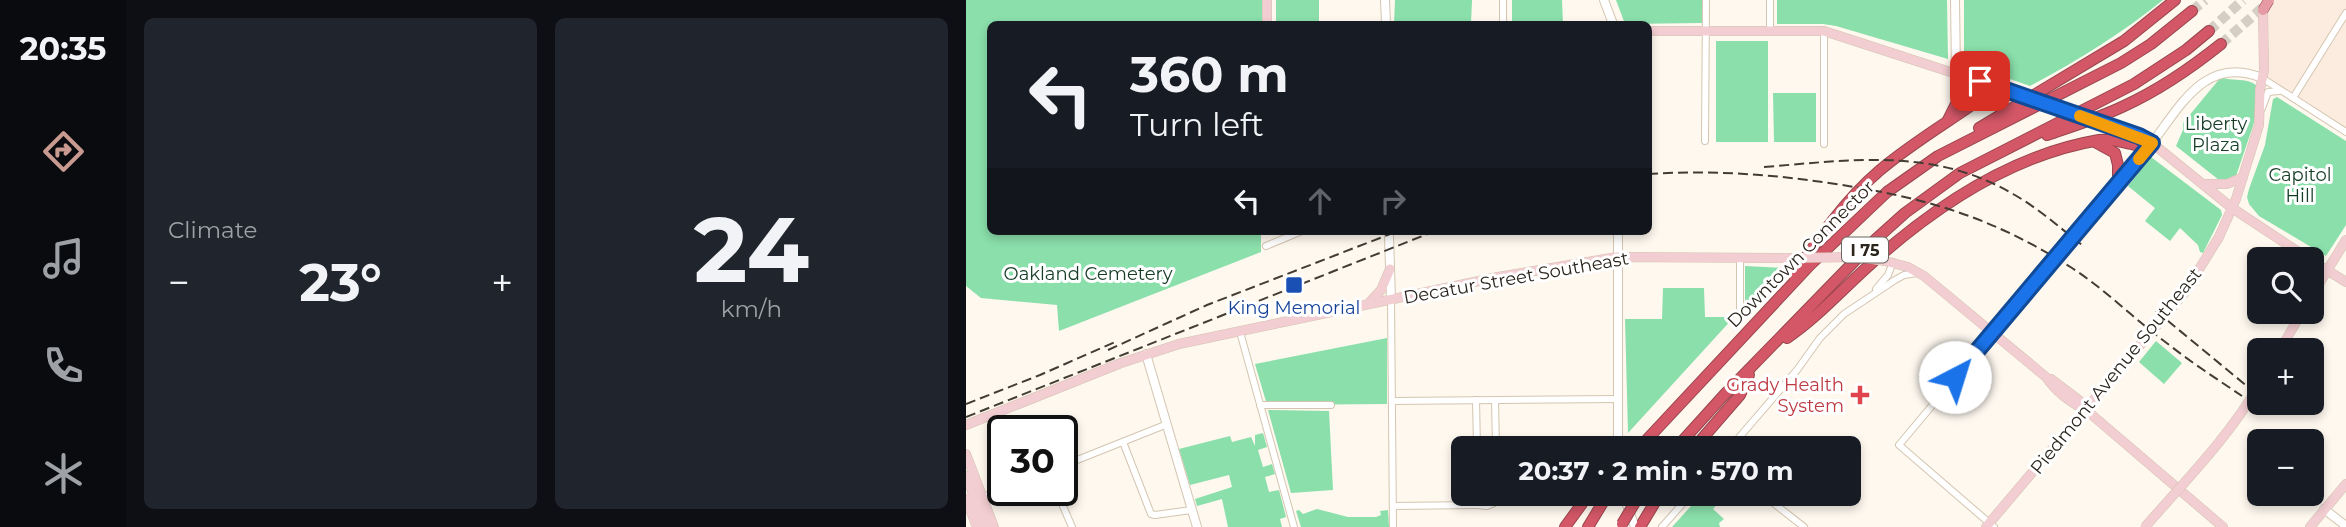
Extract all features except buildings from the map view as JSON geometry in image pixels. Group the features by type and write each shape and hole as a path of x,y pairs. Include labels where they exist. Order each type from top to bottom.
{"highway":[{"path":"1938,156 1995,118 2124,41 2175,0"},
{"name":"Downtown Connector","path":"1650,436 1774,303 1896,185 1938,156 2112,68 2151,44 2192,11"},
{"name":"I 75","path":"1687,436 1890,226 1942,184 1979,162 2134,84 2186,50 2209,31"},
{"path":"1979,162 2124,107 2174,79 2221,44"},
{"path":"1946,124 1957,102 1956,73"},
{"path":"1774,303 1818,240 1867,182 1997,87"},
{"path":"2092,142 2102,125"},
{"path":"1765,354 1810,323 1864,270 1942,208 1979,185 2046,155 2092,142 2111,139 2136,145 2152,143"},
{"path":"2092,142 2115,153 2118,184"},
{"path":"1704,436 1740,395 1752,368"},
{"path":"1565,527 1580,506"},
{"path":"1588,527 1601,506"},
{"path":"1621,525 1633,506"},
{"path":"1637,527 1652,506"}],"main road":[{"path":"1267,0 1267,21"},
{"path":"2263,9 2269,0"},
{"name":"Piedmont Avenue Southeast","path":"1990,526 2185,292 2204,265 2232,208 2257,135 2263,74 2263,9"},
{"path":"1652,31 1824,32 1956,73 2152,143 2232,208 2290,247"},
{"path":"2205,184 2227,184 2244,177"},
{"path":"2324,275 2346,240"},
{"name":"Decatur Street Southeast","path":"966,425 1146,354 1240,331 1498,277 1617,257 1860,257 1889,261 1921,274 2046,377 2056,381 2080,401 2085,410 2223,527"},
{"path":"2324,268 2346,282"},
{"path":"1368,304 1381,290 1390,269"},
{"path":"2145,527 2247,403"},
{"path":"966,454 995,527"},
{"path":"966,476 986,527"},
{"path":"2310,527 2346,484"},
{"path":"966,499 977,527"}],"street":[{"path":"1385,0 1385,21"},
{"path":"1503,0 1503,21"},
{"path":"1604,0 1612,21"},
{"path":"1705,141 1706,0"},
{"path":"1770,0 1770,31"},
{"path":"1955,0 1956,73"},
{"path":"2293,98 2346,13"},
{"path":"1824,32 1824,144"},
{"path":"1990,526 1899,445 2193,91 2206,79 2231,72 2263,74 2284,92 2346,132"},
{"path":"2261,110 2268,92 2284,92"},
{"path":"1273,235 1276,241"},
{"path":"1266,246 1292,235"},
{"path":"1618,235 1618,436"},
{"path":"1389,236 1393,527"},
{"path":"1740,258 1740,309"},
{"path":"1870,296 1888,275 1889,261"},
{"path":"1740,436 1797,370 1820,338 1844,314 1904,275 1921,274"},
{"path":"1240,331 1294,527"},
{"path":"1146,354 1197,527"},
{"path":"1392,401 1618,399"},
{"path":"1476,400 1477,436"},
{"path":"1495,400 1496,436"},
{"path":"1260,405 1331,405"},
{"path":"1078,460 1165,425"},
{"path":"1123,442 1151,514 1191,510"},
{"path":"983,497 987,495"},
{"path":"1063,506 1072,527"},
{"path":"1393,506 1451,506"},
{"path":"1628,506 1637,527"},
{"path":"1662,527 1680,506"},
{"path":"1777,506 1804,527"},
{"path":"2324,509 2346,526"}],"shaded area":[{"path":"2269,0 2346,0 2346,132 2262,78"}],"green space":[{"name":"Oakland Cemetery","path":"966,0 1262,0 1262,21 987,21 987,235 1261,235 1261,252 1059,331 1057,305 981,298 966,286"},
{"path":"1276,0 1319,0 1319,21 1276,21"},
{"path":"1395,0 1472,0 1471,21 1394,21"},
{"path":"1512,0 1562,0 1563,21 1512,21"},
{"path":"1616,0 1702,0 1702,23 1624,21"},
{"path":"1777,0 1947,0 1948,59 1836,26 1777,24"},
{"path":"1964,0 2163,0 2098,46 2030,86 1964,63"},
{"path":"1716,41 1768,41 1768,142 1716,142"},
{"name":"Liberty Plaza","path":"2221,77 2256,85 2253,126 2236,176 2225,181 2219,180 2176,146 2183,123"},
{"path":"1773,93 1816,93 1816,142 1774,142"},
{"name":"Capitol Hill","path":"2277,97 2346,141 2346,225 2326,256 2324,247 2311,247 2259,216 2249,204 2247,197 2265,145 2273,99"},
{"path":"2151,157 2221,210 2222,215 2203,253 2180,228 2170,241 2145,221 2155,208 2128,186"},
{"path":"1745,266 1785,268 1745,307"},
{"path":"1663,288 1704,288 1705,317 1734,317 1628,433 1625,319 1662,319"},
{"path":"1387,338 1387,404 1267,405 1255,364"},
{"path":"2156,341 2182,363 2164,384 2139,362"},
{"path":"1268,410 1329,411 1333,490 1291,493"},
{"path":"1263,433 1267,447 1258,450 1263,467 1272,464 1275,474 1265,477 1269,492 1279,490 1286,517 1280,519 1282,527 1228,527 1222,499 1197,506 1195,499 1232,487 1229,475 1190,485 1179,449 1230,436 1232,442 1251,437 1255,446 1255,435"},
{"path":"1691,506 1716,506 1713,509 1724,519 1719,523 1720,527 1672,527"},
{"path":"1317,509 1348,517 1376,517 1381,515 1380,511 1388,510 1389,527 1301,527 1296,511 1299,510 1303,514"}],"tunnel":[{"path":"2192,11 2205,0"},
{"path":"2209,31 2243,0"},
{"path":"2221,44 2269,2"}],"railway":[{"path":"1764,167 1892,160 1953,169 1983,179 2013,194 2082,245"},
{"path":"1652,174 1694,172 1784,177 1895,195 1955,211 2013,235 2072,268 2177,351 2242,396"},
{"path":"1108,350 1207,305 1388,235"},
{"path":"966,417 1425,235"},
{"path":"2156,311 2247,386"},
{"path":"966,404 1115,342"}],"slow traffic":[{"path":"2080,116 2152,143 2139,159"}],"place":[{"name":"King Memorial","path":"1294,285"},
{"name":"Grady Health System","path":"1860,395"}],"route":[{"path":"1955,377 2152,143 2139,136 1980,81"}]}
